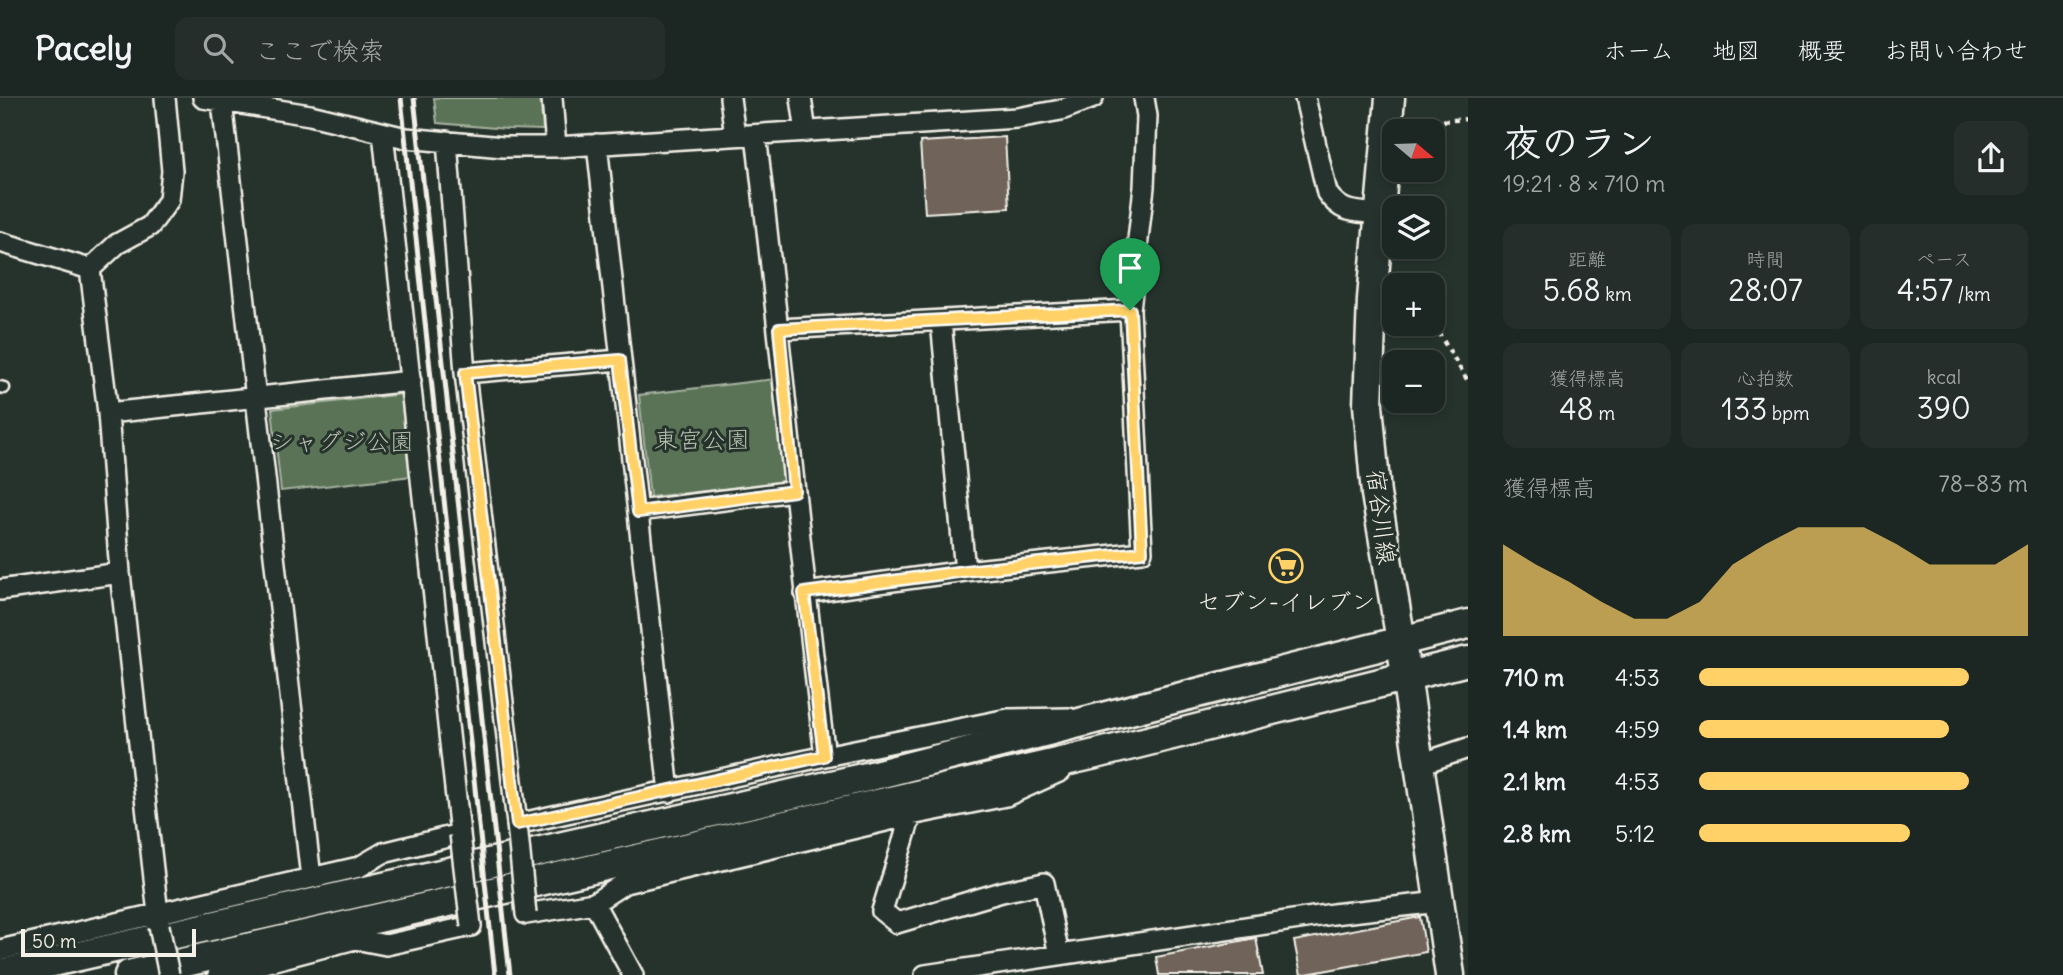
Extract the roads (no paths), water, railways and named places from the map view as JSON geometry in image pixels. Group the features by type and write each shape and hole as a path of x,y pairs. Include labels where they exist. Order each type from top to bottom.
{"street":[{"path":"90,269 117,244 150,226 169,200 172,171 165,98"},
{"path":"552,98 556,147"},
{"path":"730,98 735,136"},
{"path":"801,98 806,132"},
{"path":"311,878 257,397 212,100 310,115 406,138 503,147 556,147 1017,118 1062,110 1093,98"},
{"path":"804,593 965,571 1142,552 1130,310 1144,187 1147,116 1144,98"},
{"path":"1305,98 1327,193 1336,205 1346,211 1378,214"},
{"name":"宿谷川線","path":"1390,111 1378,214 1368,405 1376,494 1420,764 1450,975"},
{"path":"218,975 355,939 386,945 471,926 383,133"},
{"path":"756,135 779,329 804,593 824,756"},
{"path":"447,141 465,373 526,914 594,902 625,883 1006,796 1100,753"},
{"path":"597,144 669,792"},
{"path":"0,243 90,269"},
{"path":"90,269 108,412 120,573 158,919 169,975"},
{"path":"779,329 1130,310"},
{"path":"941,321 965,571"},
{"path":"465,373 620,360"},
{"path":"108,412 411,381"},
{"path":"638,512 794,491"},
{"path":"0,590 120,573"},
{"path":"0,974 867,777 1468,624"},
{"path":"129,975 1100,753 1468,661"},
{"path":"517,824 824,756 1008,719 1098,718"},
{"path":"1420,764 1468,748"},
{"path":"911,816 882,911 897,923 1002,892 1044,883 1059,955"},
{"path":"0,950 158,919 359,867 383,853 460,834"},
{"path":"594,902 633,975"},
{"path":"925,975 1334,914 1439,902"}],"railway":[{"path":"401,98 495,975"},
{"path":"414,98 510,975"}],"place":[{"name":"セブン-イレブン","path":"1286,566"}],"park label":[{"name":"東宮公園","path":"702,440"},
{"name":"シャグジ公園","path":"342,442"}]}
